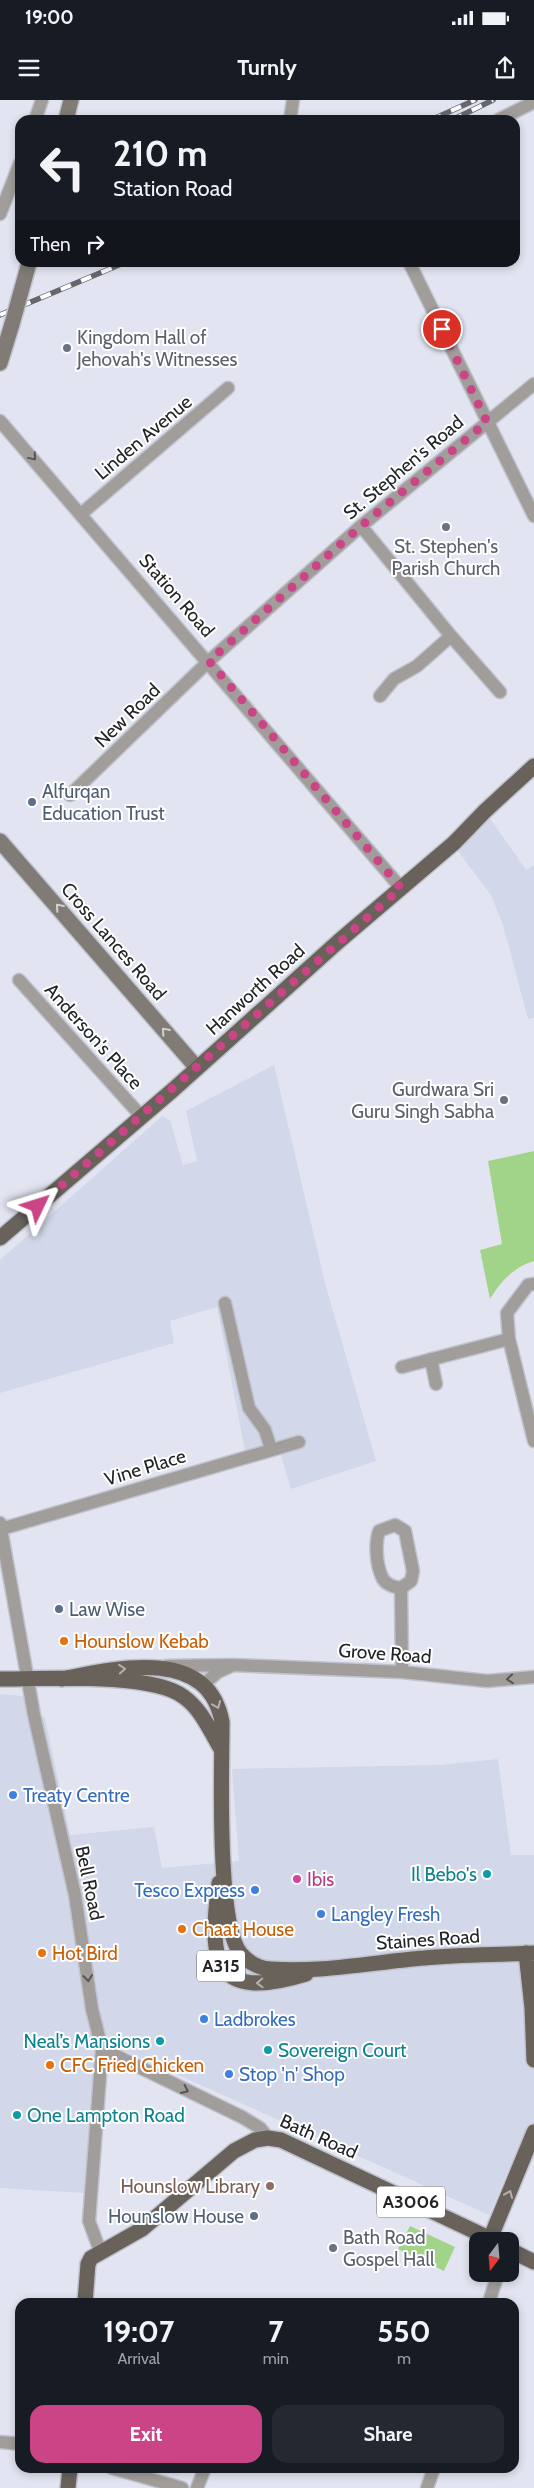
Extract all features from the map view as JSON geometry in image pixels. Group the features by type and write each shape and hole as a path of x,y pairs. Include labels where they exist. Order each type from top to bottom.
{"main road":[{"name":"Hanworth Road","path":"0,1238 454,843 485,810 534,766"},
{"name":"Staines Road","path":"62,1678 102,1670 149,1667 183,1672 204,1684 218,1704 222,1722 222,1856 214,1924 215,1950 222,1967 237,1980 250,1984 280,1981 324,1968"},
{"name":"Staines Road","path":"28,1679 62,1678 140,1682 161,1685 183,1696 200,1712 222,1751"},
{"name":"A315","path":"0,1679 28,1679"},
{"name":"Staines Road","path":"222,1856 232,1936 241,1954 260,1967 269,1969 324,1968 427,1957 530,1953"},
{"path":"530,1953 534,2060"},
{"name":"A3006","path":"495,2232 534,2132"},
{"path":"85,2298 88,2264 91,2258 100,2251 142,2229 234,2151 255,2140 268,2138"},
{"name":"Bath Road","path":"268,2138 280,2140 475,2232"},
{"path":"519,2254 534,2262"},
{"path":"68,2488 70,2473"}],"street":[{"path":"37,115 42,100"},
{"path":"67,115 71,100"},
{"path":"291,115 293,100"},
{"path":"508,115 534,102"},
{"path":"0,214 15,176"},
{"path":"0,363 28,267"},
{"path":"411,267 534,516"},
{"name":"St. Stephen's Road","path":"209,661 361,526 534,384"},
{"name":"Linden Avenue","path":"81,514 228,388"},
{"name":"Station Road","path":"0,420 209,661 401,888"},
{"path":"361,526 451,636 500,692"},
{"path":"380,696 394,679 418,666 451,636"},
{"name":"New Road","path":"70,796 209,661"},
{"name":"Cross Lances Road","path":"0,842 197,1068"},
{"name":"Anderson's Place","path":"18,980 141,1116"},
{"path":"534,1284 528,1285 507,1314 510,1339 534,1439"},
{"path":"225,1303 249,1408 265,1430 271,1449"},
{"path":"402,1366 510,1339"},
{"path":"431,1359 436,1384"},
{"name":"Vine Place","path":"1,1526 299,1442"},
{"path":"395,1525 405,1531 413,1571 411,1581 401,1588 390,1586 382,1578 376,1540 379,1531 395,1525"},
{"name":"Bell Road","path":"1,1526 28,1679 75,1896 92,2009 102,2049 95,2122 90,2221 100,2251"},
{"path":"401,1588 402,1672"},
{"path":"204,1684 218,1672 233,1665"},
{"name":"Grove Road","path":"149,1667 233,1665 402,1672 487,1681 534,1677"},
{"name":"Bath Road","path":"102,2049 242,2117 260,2128 268,2138"},
{"path":"490,2298 495,2282"},
{"path":"0,2442 15,2444"},
{"path":"130,2473 182,2488"},
{"path":"197,2488 203,2473"},
{"path":"427,2488 432,2473"}],"shaded area":[{"path":"485,811 526,870 534,865 534,1018 528,1019 503,925 491,895 454,846"},
{"path":"274,1065 325,1283 376,1461 291,1489 280,1452 247,1461 217,1307 170,1321 174,1343 0,1393 0,1260 162,1116 170,1120 183,1165 197,1161 186,1111"},
{"path":"0,1694 23,1696 45,1718 70,1835 154,1827 162,1868 239,1861 232,1769 439,1765 498,1759 511,1855 534,1855 534,2132 524,2133 489,2215 123,2050 109,2040 94,2042 96,2065 84,2193 0,2188"}],"green space":[{"path":"534,1151 534,1261 514,1271 499,1286 490,1299 480,1250 502,1244 488,1161"},
{"path":"410,2226 455,2247 444,2271 398,2249"}],"railway":[{"path":"442,115 475,100"},
{"path":"462,115 493,100"},
{"path":"0,315 114,267"}],"place":[{"name":"Kingdom Hall of Jehovah's Witnesses","path":"67,348"},
{"name":"St. Stephen's Parish Church","path":"446,527"},
{"name":"Alfurqan Education Trust","path":"32,802"},
{"name":"Gurdwara Sri Guru Singh Sabha","path":"504,1100"},
{"name":"Law Wise","path":"59,1609"},
{"name":"Hounslow Kebab","path":"64,1641"},
{"name":"Treaty Centre","path":"13,1795"},
{"name":"Il Bebo's","path":"487,1874"},
{"name":"Ibis","path":"297,1879"},
{"name":"Tesco Express","path":"255,1890"},
{"name":"Langley Fresh","path":"321,1914"},
{"name":"Chaat House","path":"182,1929"},
{"name":"Hot Bird","path":"42,1953"},
{"name":"Ladbrokes","path":"204,2019"},
{"name":"Neal’s Mansions","path":"160,2041"},
{"name":"Sovereign Court","path":"268,2050"},
{"name":"CFC Fried Chicken","path":"50,2065"},
{"name":"Stop 'n' Shop","path":"229,2074"},
{"name":"One Lampton Road","path":"17,2115"},
{"name":"Hounslow Library","path":"270,2186"},
{"name":"Hounslow House","path":"254,2216"},
{"name":"Bath Road Gospel Hall","path":"333,2248"}],"route":[{"path":"38,1206 174,1089 338,941 401,888 209,661 361,526 487,422 442,329"}]}
